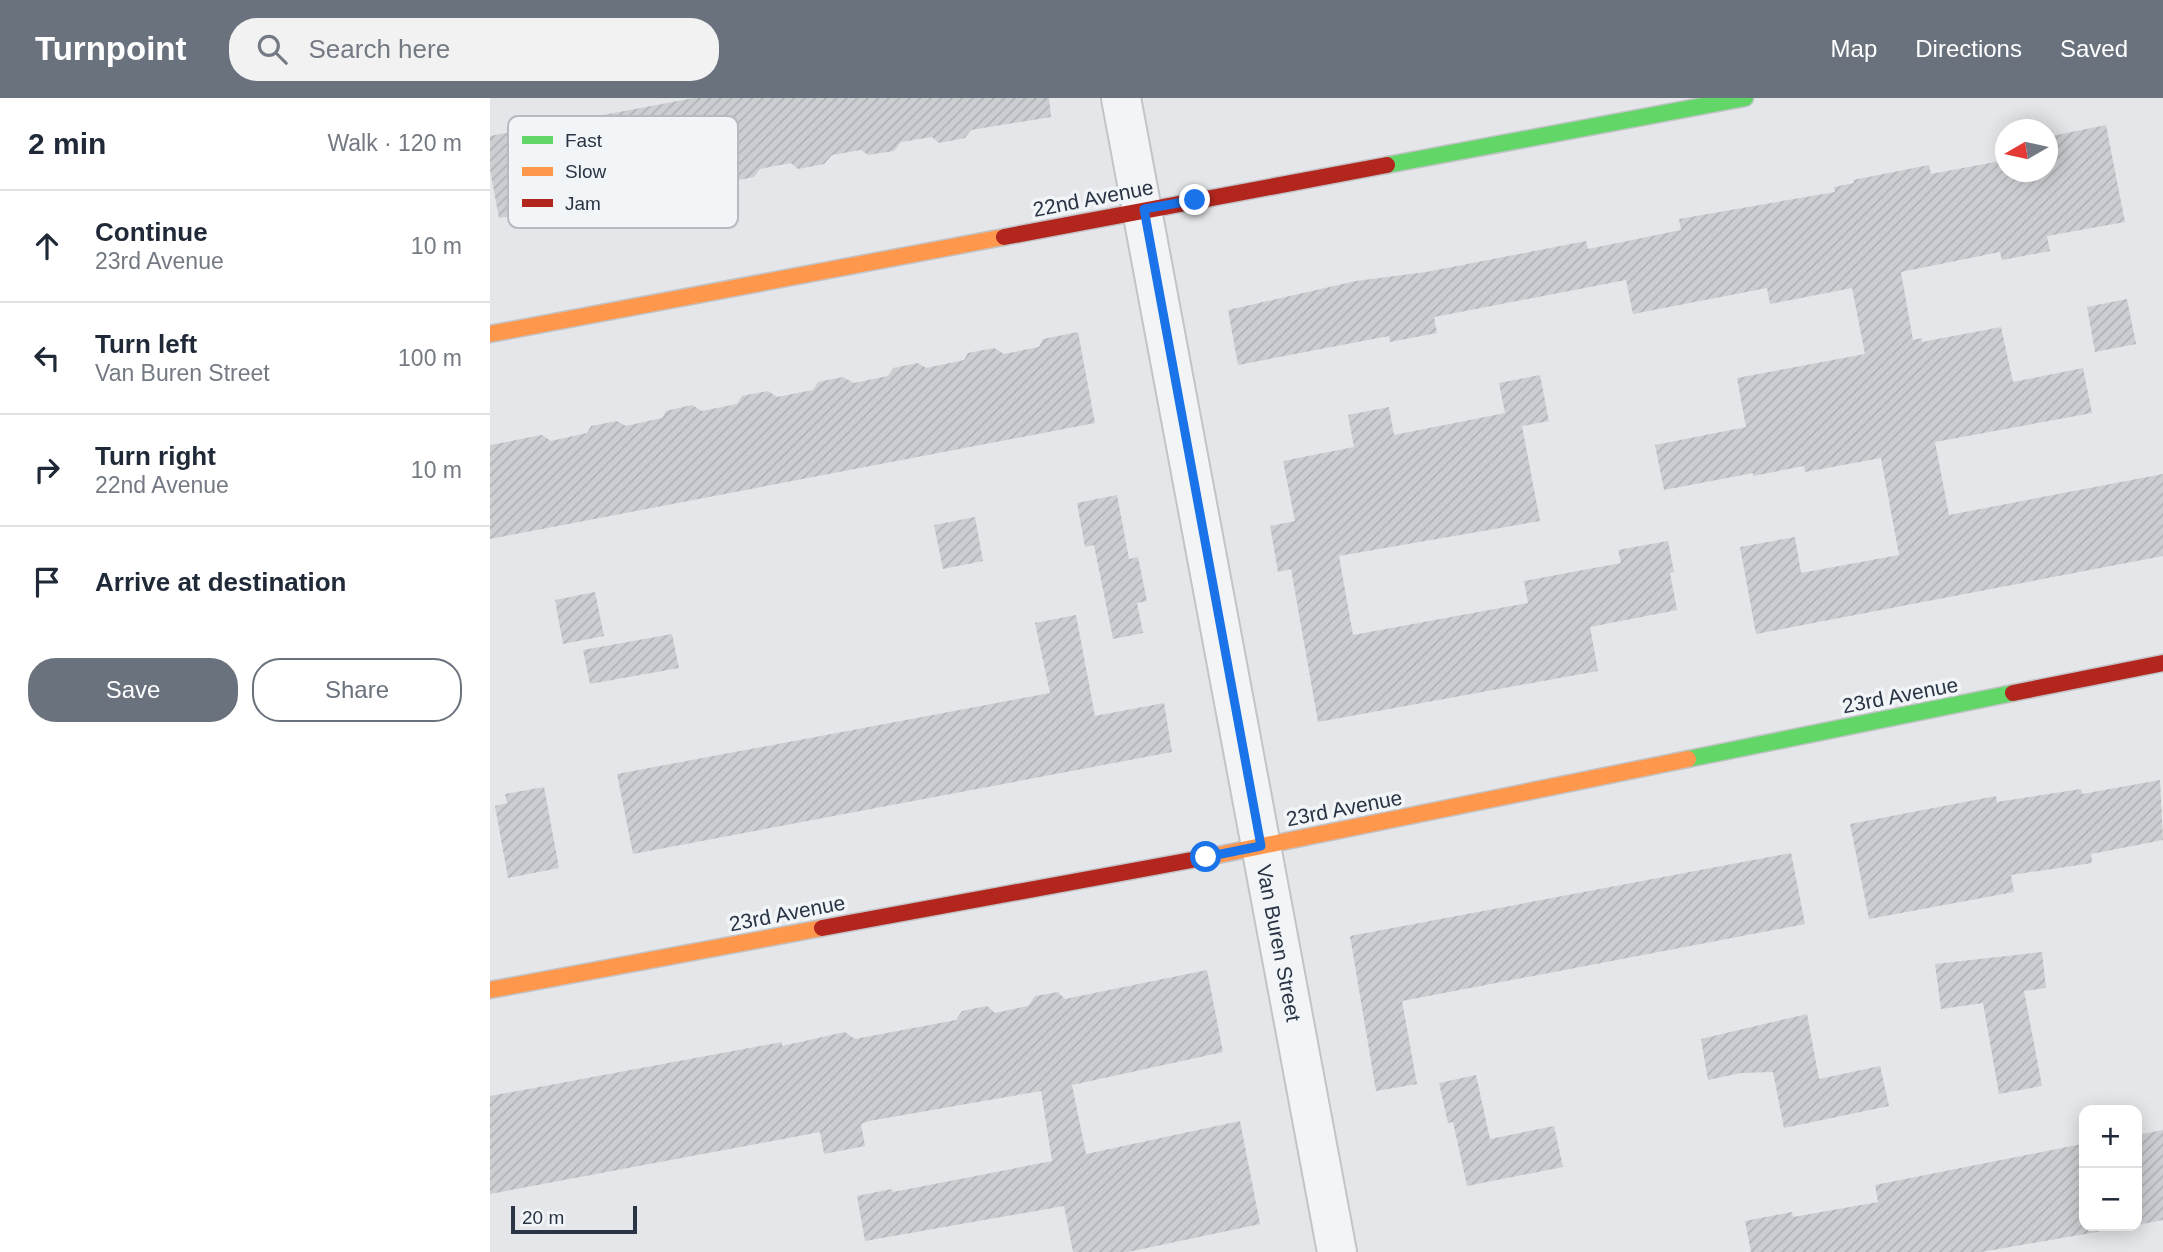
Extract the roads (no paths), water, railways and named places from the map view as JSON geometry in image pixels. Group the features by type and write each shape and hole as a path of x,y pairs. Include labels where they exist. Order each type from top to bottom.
{"street":[{"name":"Van Buren Street","path":"1122,98 1337,1252"},
{"name":"22nd Avenue","path":"490,334 1745,98"},
{"name":"23rd Avenue","path":"490,990 1261,846 2163,663"}]}
